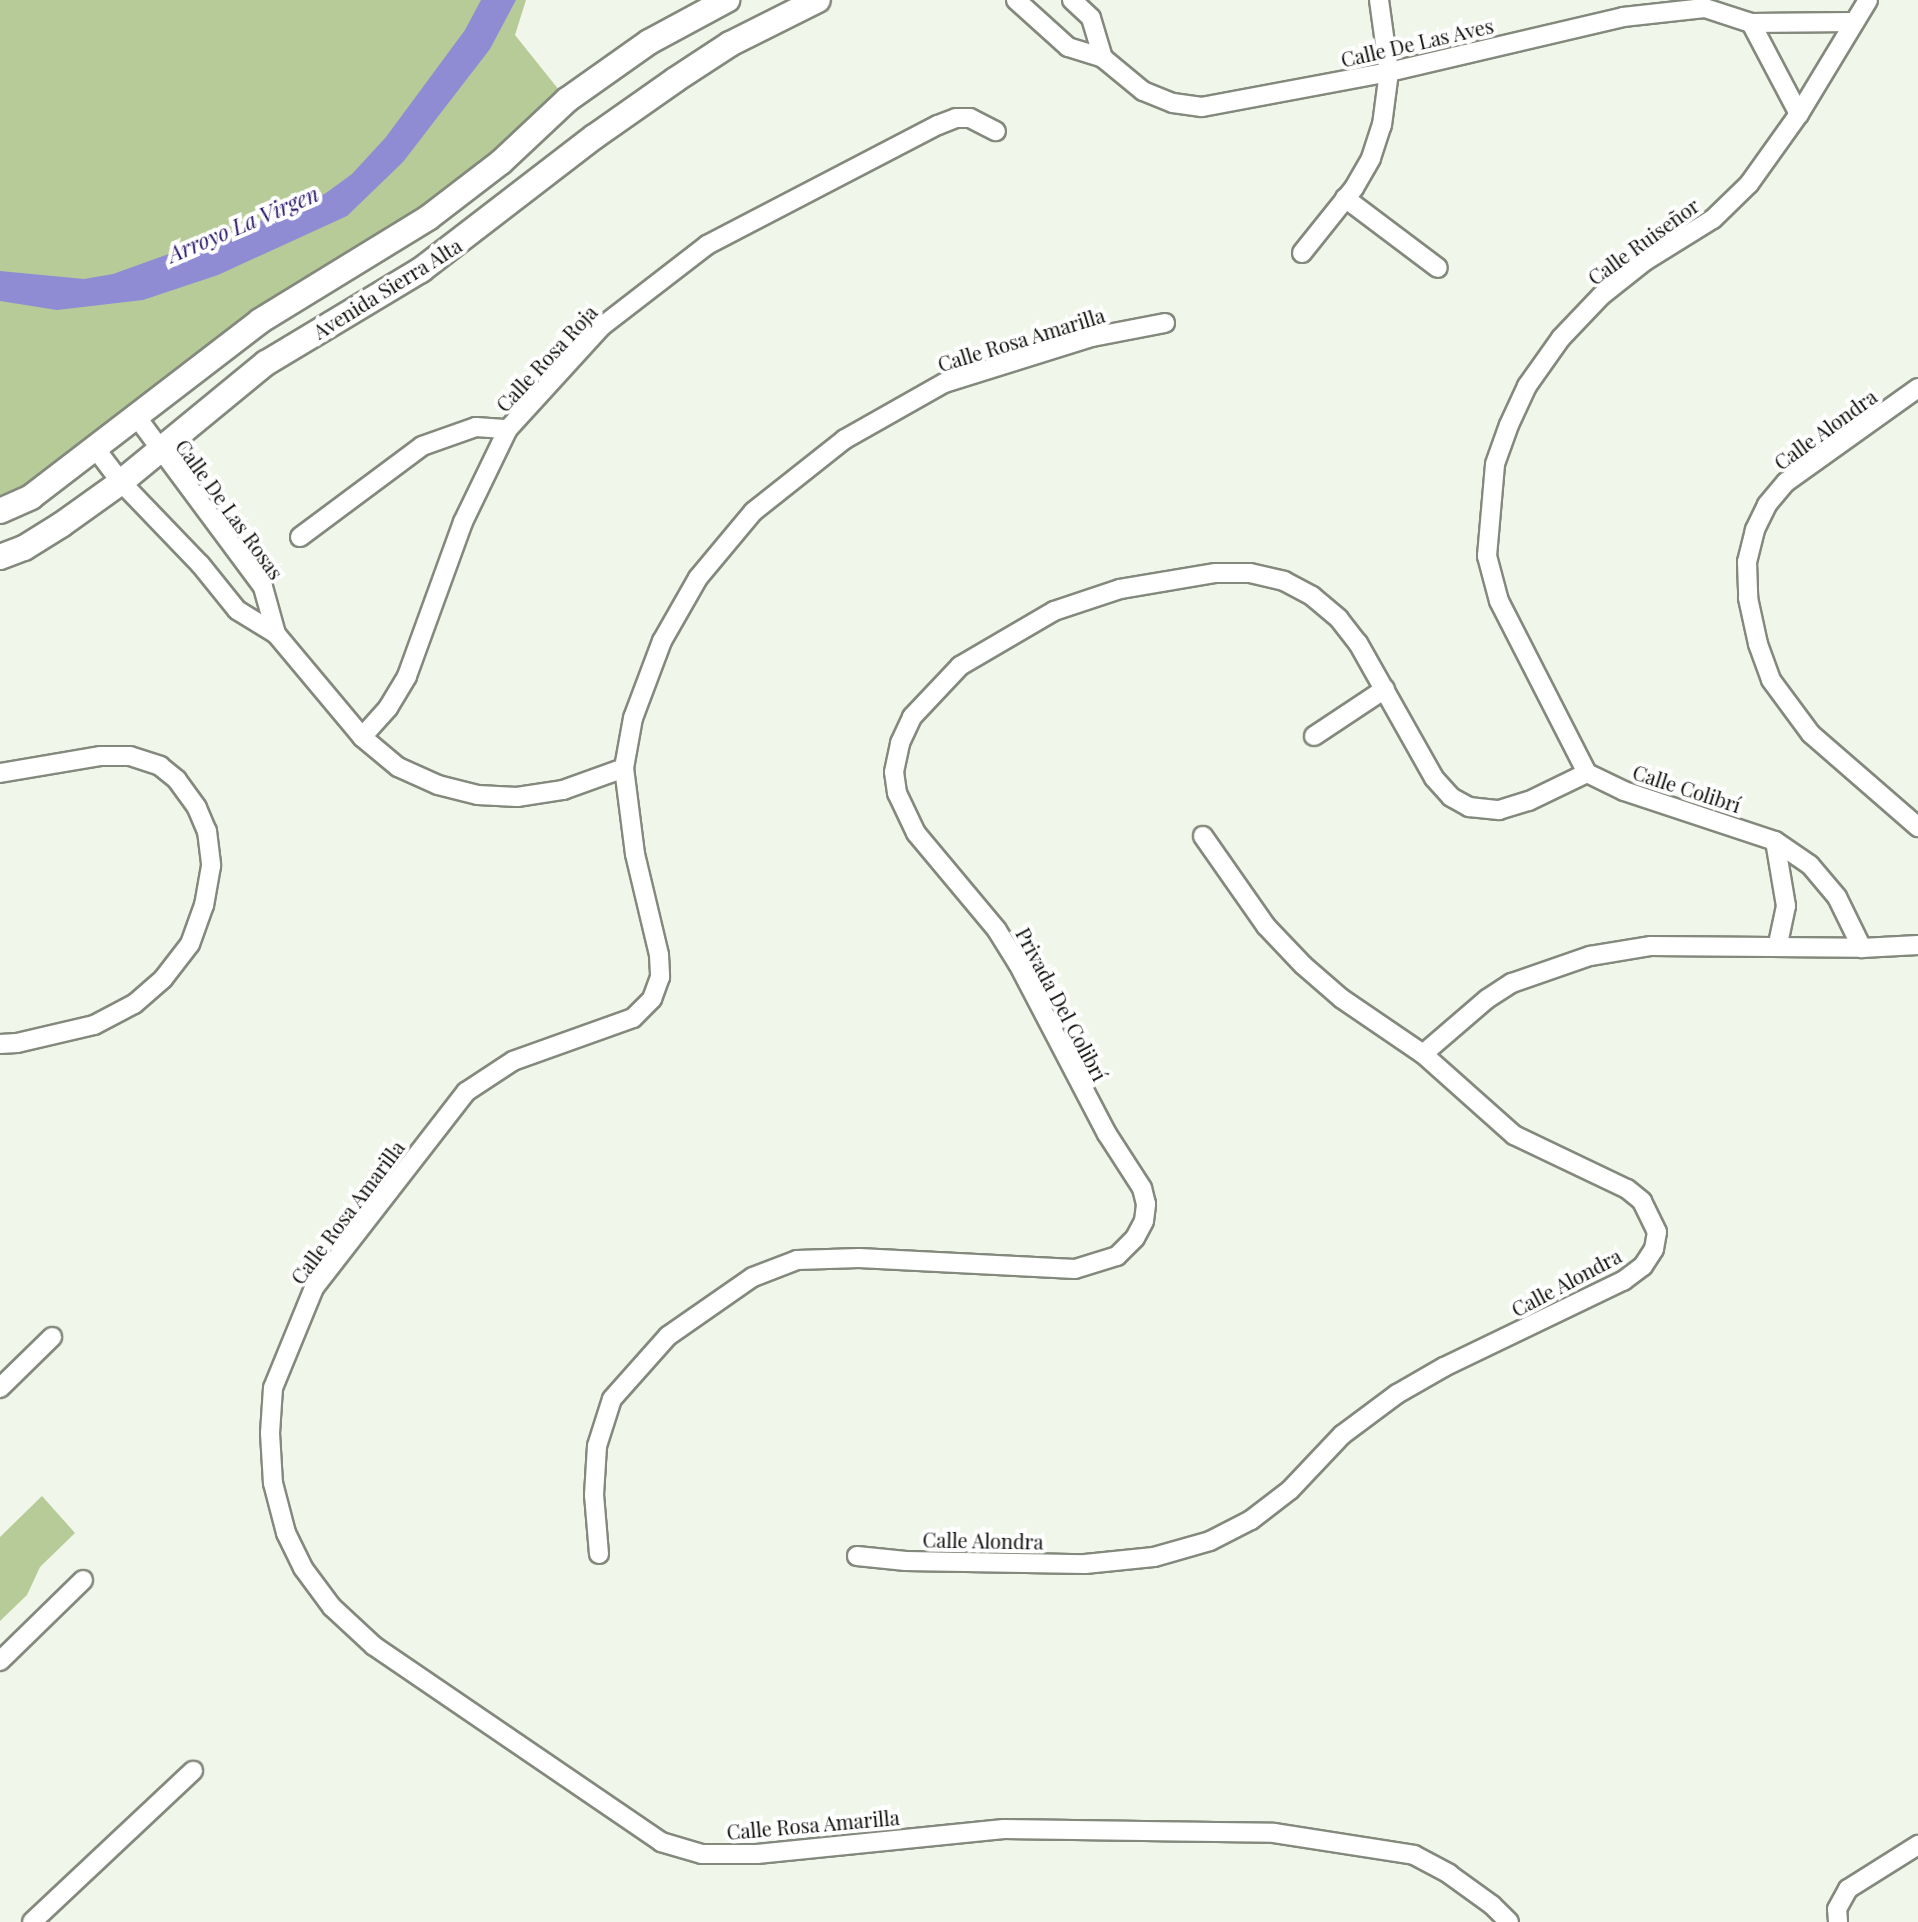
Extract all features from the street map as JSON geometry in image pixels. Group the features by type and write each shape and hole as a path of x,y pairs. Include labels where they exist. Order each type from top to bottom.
{"street":[{"name":"Avenida Sierra Alta","path":"0,511 31,497 260,321 380,250 501,162 567,100 649,42 727,0"},
{"name":"Avenida Sierra Alta","path":"0,557 24,548 121,482 266,363 421,270 594,137 730,44 818,0"},
{"path":"1072,0 1091,18 1103,58"},
{"path":"1302,253 1345,198 1371,158 1382,125 1389,72 1379,0"},
{"name":"Calle Ruiseñor","path":"1587,773 1499,601 1487,556 1495,464 1527,386 1561,338 1623,279 1722,210 1749,184 1799,114 1868,0"},
{"name":"Calle De Las Aves","path":"1025,3 1068,47 1103,58 1143,91 1173,103 1202,107 1389,72 1623,17 1705,8 1751,23 1852,22"},
{"path":"1751,23 1799,114"},
{"name":"Calle Rosa Roja","path":"362,737 388,708 407,676 463,522 508,429 601,327 707,245 938,125 956,118 970,118 996,131"},
{"path":"501,162 525,190"},
{"path":"1345,198 1438,268"},
{"name":"Calle Rosa Amarilla","path":"1165,323 1092,337 944,383 845,439 753,512 698,578 662,641 633,718 624,768 635,854 659,955 660,977 652,999 633,1018 513,1061 466,1092 314,1288 273,1388 270,1433 273,1483 286,1533 303,1568 324,1597 374,1646 661,1842 702,1854 757,1854 1004,1829 1274,1833 1414,1855 1449,1874 1492,1905 1509,1922"},
{"name":"Calle Alondra","path":"1918,388 1786,482 1767,505 1755,530 1747,562 1748,598 1758,644 1771,680 1811,734 1918,827"},
{"name":"Calle De Las Rosas","path":"136,416 263,587 276,634"},
{"path":"300,537 422,446 476,427 508,429"},
{"name":"Calle De Las Rosas","path":"95,448 121,482 200,564 237,610 276,634 362,737 398,767 438,785 478,795 517,797 563,790 624,768"},
{"path":"200,564 228,541"},
{"name":"Privada Del Colibrí","path":"599,1554 594,1495 597,1446 612,1399 668,1336 732,1290 797,1260 859,1258 1075,1269 1117,1256 1135,1238 1144,1221 1146,1204 1142,1188 1102,1124 1018,964 997,930 916,833 904,814 894,772 900,743 912,717 960,666 1054,611 1120,589 1216,573 1250,573 1284,581 1312,596 1339,619 1358,643 1434,778 1451,797 1469,807 1499,810 1529,801 1587,773"},
{"path":"1314,736 1385,689"},
{"path":"0,773 100,756 130,756 160,766 177,780 197,808 207,831 211,866 204,905 190,944 163,979 134,1004 94,1025 0,1044"},
{"name":"Calle Colibrí","path":"1587,773 1624,791 1775,841 1810,865 1837,897 1862,948"},
{"name":"Calle Alondra","path":"857,1556 1085,1564 1154,1557 1210,1541 1251,1520 1290,1490 1342,1435 1397,1394 1444,1367 1623,1281 1643,1266 1654,1249 1657,1232 1642,1201 1627,1189 1514,1135 1423,1054 1341,998 1303,965 1266,926 1203,836"},
{"path":"1775,841 1786,906 1778,945"},
{"path":"1423,1054 1487,999 1512,983 1590,956 1651,946 1862,948 1918,945"},
{"path":"0,1388 52,1337"},
{"path":"0,1661 83,1580"},
{"path":"32,1922 193,1771"},
{"path":"1838,1922 1837,1909 1848,1889 1918,1845"}],"green space":[{"path":"0,0 526,0 515,35 567,100 501,162 0,511"},
{"path":"42,1496 75,1533 40,1567 27,1595 0,1621 0,1537"}],"shaded area":[{"path":"481,0 516,0 490,49 403,162 347,216 218,275 143,300 57,310 0,301 0,271 84,279 113,274 294,209 326,193 352,174 386,137 465,30"}],"water label":[{"name":"Arroyo La Virgen","path":"243,224"}]}
